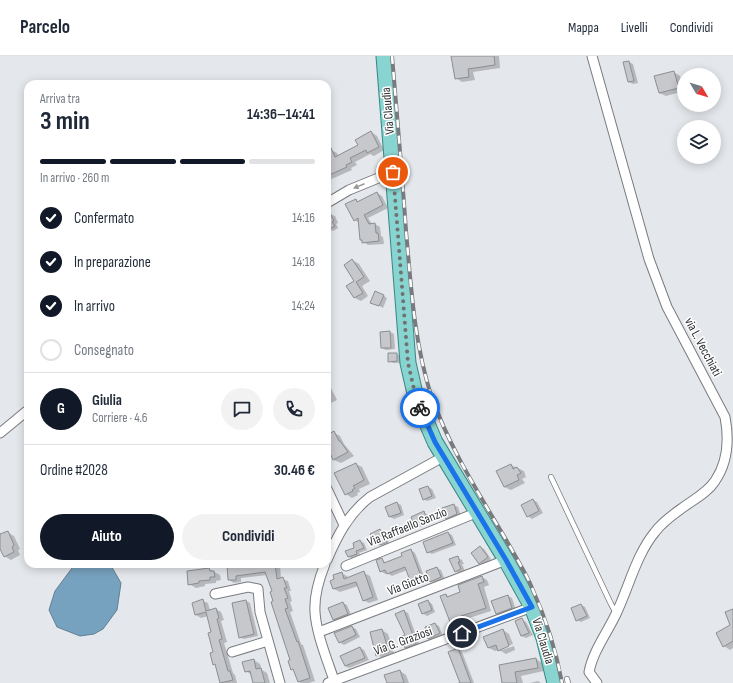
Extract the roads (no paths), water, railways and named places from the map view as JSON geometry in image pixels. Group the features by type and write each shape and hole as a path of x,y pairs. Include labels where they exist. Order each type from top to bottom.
{"main road":[{"name":"Via Claudia","path":"384,56 408,363 416,398 443,457 478,512 532,607 564,682"}],"street":[{"name":"via L. Vecchiati","path":"592,56 649,259 667,307 725,417 728,433 727,449 722,467 715,482 667,518 655,532 641,555 616,613 593,656 589,672 597,683"},
{"path":"331,201 349,190 393,172"},
{"path":"0,433 24,413"},
{"path":"331,552 344,525 361,504 370,497 443,457"},
{"path":"331,497 344,525"},
{"name":"Via Raffaello Sanzio","path":"346,566 478,512"},
{"name":"Via Giotto","path":"319,632 506,560"},
{"path":"323,568 320,576 315,600 315,613 333,682"},
{"path":"215,594 248,587 258,588 260,612 280,683"},
{"name":"Via G. Graziosi","path":"333,682 532,607"},
{"path":"232,652 268,641"}],"lane":[{"path":"551,478 616,613"}],"water":[{"path":"72,568 112,568 121,583 117,610 103,629 94,634 80,636 57,627 49,610 55,591"}],"railway":[{"path":"392,56 412,293 417,334 425,375 431,395 457,455 530,583 550,635 562,683"}]}
